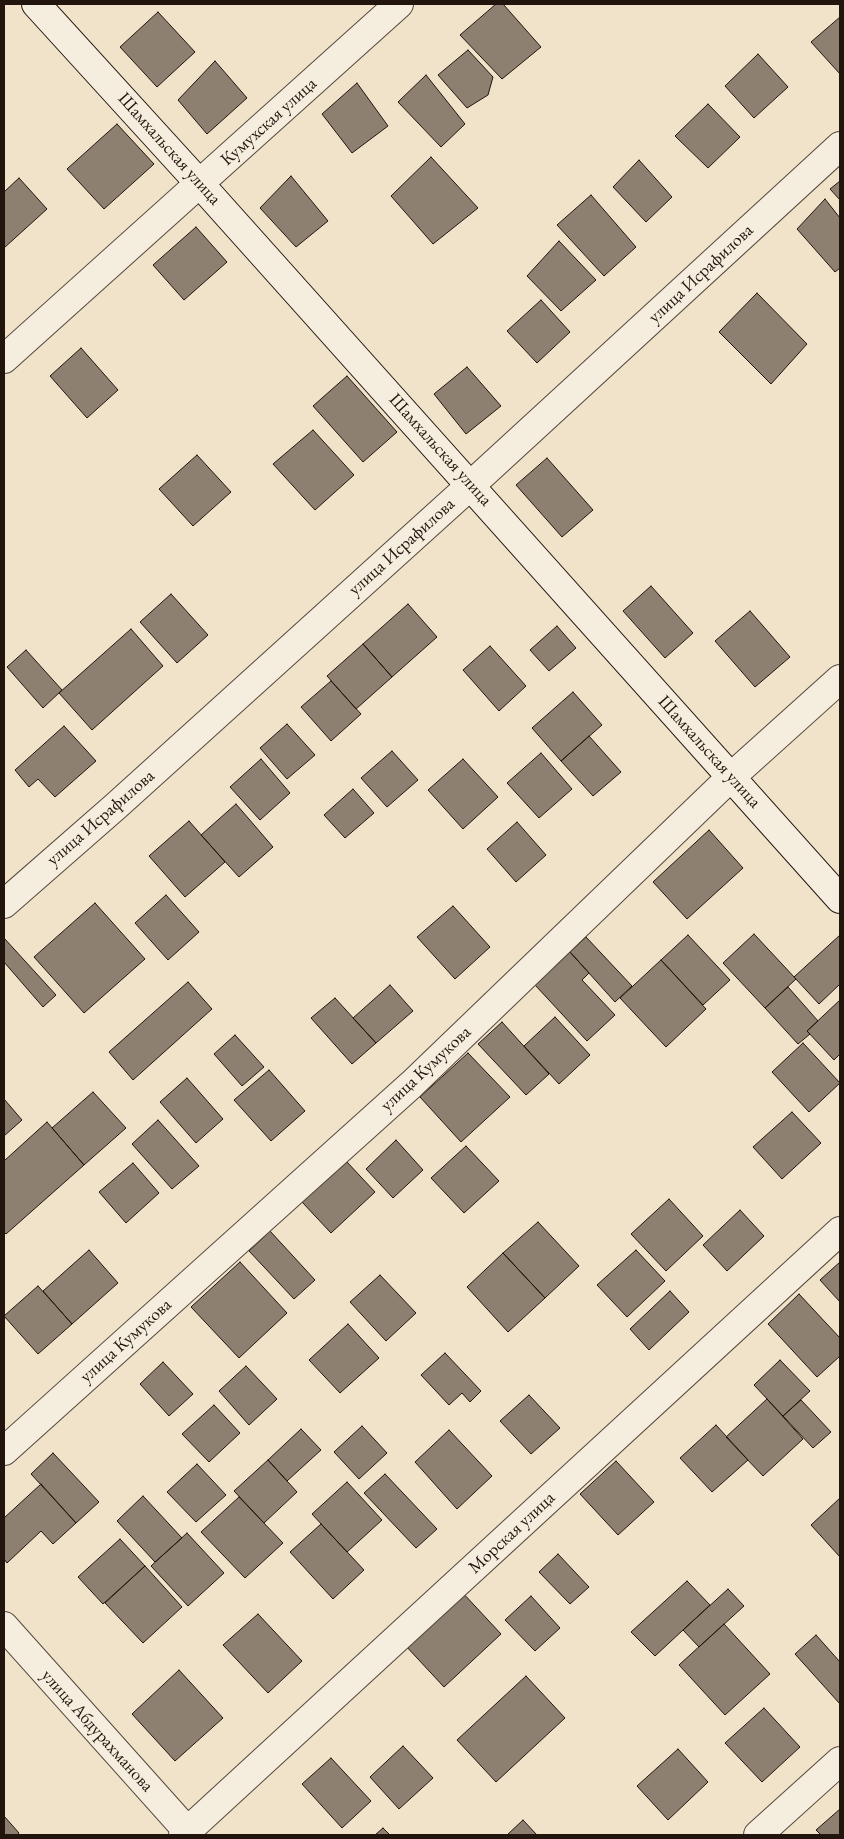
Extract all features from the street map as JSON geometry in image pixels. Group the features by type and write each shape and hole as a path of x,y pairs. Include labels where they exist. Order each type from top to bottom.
{"street":[{"name":"Шамхальская улица","path":"36,4 471,485 840,899"},
{"name":"Кумухская улица","path":"4,359 399,4"},
{"name":"улица Исрафилова","path":"4,904 116,806 471,485 840,146"},
{"name":"улица Кумукова","path":"4,1451 412,1084 731,776 840,678"},
{"name":"Морская улица","path":"187,1834 840,1231"},
{"name":"улица Абдурахманова","path":"4,1626 187,1834"},
{"path":"758,1835 840,1761"}],"building":[{"path":"496,4 503,4 541,47 502,79 460,35"},
{"path":"158,12 195,52 157,87 120,47"},
{"path":"840,17 840,74 811,42"},
{"path":"468,50 493,77 488,95 467,108 438,75"},
{"path":"758,54 788,87 754,118 725,86"},
{"path":"215,61 247,98 207,134 178,100"},
{"path":"426,75 465,124 441,147 398,102"},
{"path":"357,83 388,126 352,153 322,114"},
{"path":"708,104 740,137 708,168 675,136"},
{"path":"117,124 154,164 104,209 67,169"},
{"path":"431,157 478,208 433,244 391,196"},
{"path":"639,160 672,197 646,222 613,187"},
{"path":"291,176 328,221 296,247 260,208"},
{"path":"19,178 47,209 4,248 4,192"},
{"path":"840,181 840,200 830,189"},
{"path":"591,195 636,247 604,276 557,225"},
{"path":"825,199 840,218 840,268 835,272 797,229"},
{"path":"196,227 227,262 184,300 153,265"},
{"path":"559,241 596,280 561,311 527,276"},
{"path":"757,293 807,344 771,384 719,332"},
{"path":"541,300 570,332 537,363 507,331"},
{"path":"81,348 118,390 87,418 50,376"},
{"path":"467,367 501,406 466,434 434,394"},
{"path":"347,376 397,432 363,462 313,406"},
{"path":"313,430 354,475 315,510 273,464"},
{"path":"197,455 231,492 193,526 159,489"},
{"path":"547,458 593,510 562,537 516,485"},
{"path":"651,586 693,633 665,658 623,611"},
{"path":"171,594 208,635 177,663 140,622"},
{"path":"408,604 437,637 392,677 363,644"},
{"path":"750,611 790,657 755,687 715,641"},
{"path":"557,626 576,648 549,671 530,650"},
{"path":"131,629 163,666 92,730 59,693"},
{"path":"363,644 392,677 356,709 327,676"},
{"path":"490,646 526,686 499,711 463,670"},
{"path":"26,650 62,690 43,708 7,667"},
{"path":"331,681 361,714 331,741 301,707"},
{"path":"573,692 602,725 561,761 532,728"},
{"path":"287,724 315,755 287,779 260,748"},
{"path":"64,726 96,761 55,797 38,779 29,787 15,770"},
{"path":"589,736 621,772 593,796 561,761"},
{"path":"392,751 418,780 387,807 361,778"},
{"path":"541,753 572,789 539,818 507,783"},
{"path":"261,759 290,793 260,820 230,787"},
{"path":"463,759 498,797 463,829 428,790"},
{"path":"353,789 374,813 345,838 324,815"},
{"path":"236,804 273,847 239,877 201,835"},
{"path":"189,821 225,862 185,897 149,856"},
{"path":"517,822 546,855 516,882 487,849"},
{"path":"709,830 743,868 687,919 653,882"},
{"path":"166,895 199,932 168,960 135,923"},
{"path":"95,903 145,959 84,1013 34,957"},
{"path":"453,906 490,947 455,979 417,937"},
{"path":"754,934 796,979 765,1008 723,963"},
{"path":"688,935 730,980 703,1005 661,960"},
{"path":"840,935 840,984 819,1004 794,977"},
{"path":"586,937 632,986 615,1002 570,952"},
{"path":"4,938 56,995 43,1007 4,962"},
{"path":"570,952 589,973 582,980 615,1015 587,1041 535,985"},
{"path":"661,960 706,1009 666,1047 620,998"},
{"path":"188,982 212,1009 133,1080 109,1052"},
{"path":"390,985 413,1011 376,1043 353,1018"},
{"path":"788,987 818,1021 807,1031 810,1034 798,1044 765,1008"},
{"path":"335,998 376,1043 352,1064 311,1018"},
{"path":"840,1000 840,1054 834,1060 807,1031"},
{"path":"555,1017 590,1055 559,1084 524,1046"},
{"path":"502,1022 549,1074 526,1095 478,1044"},
{"path":"235,1035 264,1067 242,1086 214,1054"},
{"path":"803,1043 840,1083 809,1112 772,1072"},
{"path":"468,1053 510,1097 461,1142 420,1097"},
{"path":"269,1070 305,1111 271,1141 234,1100"},
{"path":"187,1078 223,1119 196,1143 160,1102"},
{"path":"93,1092 126,1128 84,1165 52,1128"},
{"path":"4,1099 22,1120 4,1136"},
{"path":"792,1112 821,1143 782,1179 753,1147"},
{"path":"158,1120 199,1166 172,1189 132,1144"},
{"path":"47,1122 84,1165 6,1234 4,1232 4,1161"},
{"path":"396,1140 423,1170 393,1198 366,1169"},
{"path":"466,1146 499,1181 464,1213 431,1178"},
{"path":"347,1162 375,1192 331,1233 302,1202"},
{"path":"133,1163 159,1193 126,1223 99,1192"},
{"path":"669,1199 703,1236 666,1271 631,1234"},
{"path":"740,1210 764,1236 727,1271 703,1245"},
{"path":"538,1222 579,1266 545,1298 503,1253"},
{"path":"270,1231 315,1280 294,1299 249,1251"},
{"path":"89,1250 118,1283 72,1324 43,1291"},
{"path":"636,1250 665,1281 627,1317 597,1285"},
{"path":"503,1253 545,1298 508,1332 467,1287"},
{"path":"240,1262 287,1313 239,1358 191,1307"},
{"path":"840,1262 840,1302 820,1280"},
{"path":"380,1275 416,1313 386,1341 350,1302"},
{"path":"38,1286 72,1324 38,1354 4,1316"},
{"path":"670,1291 689,1312 649,1350 630,1329"},
{"path":"799,1294 840,1338 840,1356 817,1377 768,1324"},
{"path":"348,1324 379,1358 340,1393 309,1360"},
{"path":"445,1353 481,1391 470,1402 462,1393 449,1405 421,1375"},
{"path":"780,1360 810,1391 783,1416 754,1385"},
{"path":"163,1362 193,1394 169,1416 140,1384"},
{"path":"246,1366 277,1399 249,1425 219,1391"},
{"path":"529,1395 560,1428 531,1454 500,1421"},
{"path":"767,1399 803,1439 763,1476 726,1437"},
{"path":"801,1400 831,1432 813,1448 783,1416"},
{"path":"214,1405 240,1433 209,1462 182,1434"},
{"path":"716,1425 748,1460 712,1492 680,1458"},
{"path":"362,1426 387,1453 359,1479 334,1452"},
{"path":"301,1429 321,1450 287,1481 268,1460"},
{"path":"449,1430 492,1476 457,1509 415,1462"},
{"path":"53,1453 99,1502 76,1523 31,1474"},
{"path":"268,1460 297,1492 264,1523 234,1491"},
{"path":"616,1461 654,1502 618,1535 580,1494"},
{"path":"197,1464 226,1495 196,1522 167,1492"},
{"path":"385,1474 437,1529 416,1548 364,1493"},
{"path":"347,1482 382,1520 347,1552 312,1514"},
{"path":"41,1484 76,1523 53,1544 41,1531 7,1563 4,1559 4,1518"},
{"path":"143,1496 182,1538 155,1562 117,1521"},
{"path":"239,1497 283,1543 245,1578 201,1532"},
{"path":"840,1498 840,1557 811,1525"},
{"path":"321,1524 364,1570 333,1599 290,1552"},
{"path":"187,1533 224,1573 188,1606 151,1566"},
{"path":"120,1539 145,1566 103,1604 78,1577"},
{"path":"558,1554 589,1587 570,1604 539,1572"},
{"path":"145,1566 182,1607 143,1643 105,1603"},
{"path":"687,1581 710,1605 655,1656 631,1632"},
{"path":"728,1589 744,1606 699,1647 683,1630"},
{"path":"461,1591 501,1634 444,1687 404,1644"},
{"path":"531,1596 560,1628 535,1651 505,1620"},
{"path":"258,1614 302,1661 268,1693 223,1645"},
{"path":"724,1624 770,1674 725,1715 679,1665"},
{"path":"816,1635 840,1662 840,1704 795,1654"},
{"path":"179,1670 223,1718 175,1761 132,1714"},
{"path":"526,1676 565,1718 496,1782 457,1740"},
{"path":"764,1708 800,1747 762,1782 725,1743"},
{"path":"403,1746 433,1778 399,1809 370,1777"},
{"path":"678,1749 708,1782 668,1820 637,1786"},
{"path":"331,1758 371,1801 342,1828 302,1784"},
{"path":"840,1809 840,1835 821,1835 816,1830"},
{"path":"4,1816 19,1833 17,1835 4,1835"},
{"path":"523,1820 537,1835 507,1835"},
{"path":"383,1828 390,1835 375,1835"}]}
